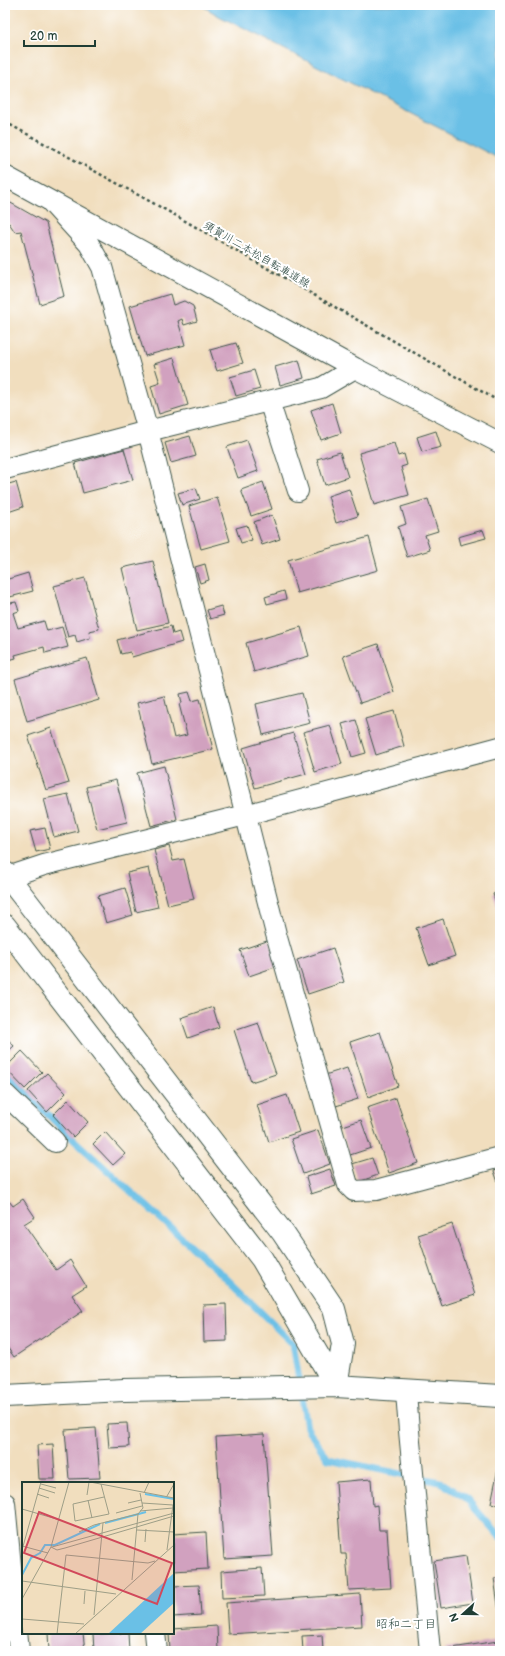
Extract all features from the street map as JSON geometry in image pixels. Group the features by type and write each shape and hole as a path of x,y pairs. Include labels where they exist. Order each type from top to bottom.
{"street":[{"path":"5,176 355,368 500,443"},
{"path":"51,202 89,244 102,267 148,431 276,934 348,1186 354,1191 376,1190 500,1157"},
{"path":"5,469 148,431 321,388 355,368"},
{"path":"270,401 298,491"},
{"path":"336,1386 343,1344 334,1309 274,1221 6,876 44,865 245,815 500,747"},
{"path":"5,926 262,1260 336,1386"},
{"path":"5,1094 54,1142"},
{"path":"5,1396 124,1390 336,1386 406,1392 500,1396"},
{"path":"406,1392 430,1651"},
{"path":"5,1503 19,1651"},
{"path":"155,1634 157,1651"}],"path":[{"name":"須賀川二本松自転車道線","path":"5,122 173,214 500,402"}],"water":[{"path":"201,5 500,5 500,159 219,16"}],"building":[{"path":"9,202 46,223 64,296 40,304 21,231 15,232 9,223 5,224 5,203"},
{"path":"170,294 173,305 184,301 193,306 197,321 184,325 182,319 178,321 185,345 145,356 130,306"},
{"path":"236,343 243,363 217,371 210,350"},
{"path":"174,358 188,405 159,414 151,386 160,383 154,364"},
{"path":"299,360 304,378 280,385 275,367"},
{"path":"254,370 260,389 236,396 230,377"},
{"path":"332,403 341,433 321,440 311,410"},
{"path":"436,431 441,447 422,452 417,437"},
{"path":"190,436 196,456 171,463 165,443"},
{"path":"247,440 258,471 238,478 227,447"},
{"path":"394,443 398,456 404,454 407,465 401,467 409,495 374,505 359,453"},
{"path":"124,449 133,480 83,493 75,463"},
{"path":"340,452 348,477 325,485 317,459"},
{"path":"16,482 23,507 5,513 5,485"},
{"path":"263,482 272,509 251,516 241,490"},
{"path":"196,488 200,499 182,505 178,493"},
{"path":"349,489 358,516 336,523 328,496"},
{"path":"217,497 230,541 201,549 189,506"},
{"path":"428,499 438,531 425,535 430,550 407,557 398,527 406,524 401,507"},
{"path":"272,515 280,539 262,545 254,522"},
{"path":"247,525 252,540 241,543 236,528"},
{"path":"483,530 486,538 460,545 458,537"},
{"path":"369,537 378,570 297,593 288,560"},
{"path":"153,561 168,623 137,630 122,568"},
{"path":"205,564 209,580 200,583 195,567"},
{"path":"28,573 33,591 6,598 5,580"},
{"path":"85,578 99,629 89,631 90,638 77,642 75,635 68,637 54,586"},
{"path":"284,591 286,599 267,604 265,597"},
{"path":"16,602 19,611 13,613 18,628 44,621 47,631 62,627 68,647 45,653 44,647 15,655 16,658 5,661 5,604"},
{"path":"221,606 224,615 210,619 207,610"},
{"path":"171,626 173,634 179,632 182,642 132,657 130,652 121,654 117,640"},
{"path":"301,627 309,656 254,672 246,643"},
{"path":"378,644 394,692 360,703 343,656"},
{"path":"87,658 99,700 27,721 15,679"},
{"path":"189,692 192,701 200,699 213,749 152,764 137,703 164,696 174,738 187,735 179,704 182,703 180,694"},
{"path":"302,693 310,723 263,735 256,704"},
{"path":"394,711 404,746 376,755 365,719"},
{"path":"356,720 366,753 352,757 342,724"},
{"path":"330,725 342,764 315,772 303,732"},
{"path":"51,728 69,783 46,790 28,736"},
{"path":"293,733 306,774 255,788 243,748"},
{"path":"164,766 177,819 151,826 137,773"},
{"path":"116,780 127,822 97,829 86,787"},
{"path":"68,794 78,831 54,837 44,799"},
{"path":"45,828 50,849 36,852 30,831"},
{"path":"169,846 173,861 184,859 194,899 168,905 154,850"},
{"path":"149,868 158,907 136,912 127,873"},
{"path":"125,888 133,915 106,923 98,896"},
{"path":"500,891 500,914 493,894"},
{"path":"443,919 455,956 429,965 416,928"},
{"path":"270,940 278,966 249,976 240,950"},
{"path":"333,948 344,982 308,994 297,960"},
{"path":"500,976 500,988 496,977"},
{"path":"213,1007 219,1027 188,1038 181,1018"},
{"path":"258,1022 276,1074 251,1082 234,1030"},
{"path":"380,1032 398,1086 368,1097 350,1042"},
{"path":"5,1036 14,1046 5,1054"},
{"path":"22,1051 42,1072 25,1089 5,1068"},
{"path":"347,1068 358,1099 336,1106 325,1075"},
{"path":"47,1073 66,1093 47,1112 28,1091"},
{"path":"287,1095 299,1132 269,1142 257,1105"},
{"path":"396,1098 418,1163 389,1173 367,1108"},
{"path":"68,1100 88,1122 73,1137 53,1115"},
{"path":"361,1120 371,1148 350,1155 340,1127"},
{"path":"318,1130 330,1164 303,1174 291,1139"},
{"path":"105,1132 125,1154 113,1165 93,1144"},
{"path":"372,1158 378,1175 358,1182 352,1164"},
{"path":"330,1169 336,1186 311,1194 306,1177"},
{"path":"500,1169 500,1188 494,1171"},
{"path":"23,1199 35,1217 24,1224 56,1270 70,1260 86,1286 72,1295 83,1311 14,1357 5,1344 5,1204 9,1201 13,1206"},
{"path":"452,1224 475,1295 442,1306 418,1235"},
{"path":"226,1304 227,1341 204,1342 203,1305"},
{"path":"127,1423 129,1447 109,1448 107,1424"},
{"path":"96,1428 100,1478 69,1479 65,1430"},
{"path":"264,1434 273,1556 224,1559 216,1437"},
{"path":"53,1444 55,1479 39,1479 37,1445"},
{"path":"500,1464 500,1505 491,1503"},
{"path":"371,1479 373,1506 377,1505 379,1530 387,1530 391,1588 349,1590 346,1554 341,1554 336,1482"},
{"path":"206,1532 208,1569 174,1571 174,1534"},
{"path":"466,1556 473,1603 441,1608 434,1561"},
{"path":"262,1568 264,1596 222,1598 221,1571"},
{"path":"500,1577 500,1612 499,1612 494,1578"},
{"path":"199,1585 201,1615 174,1617 174,1586"},
{"path":"360,1594 362,1626 228,1634 226,1603"},
{"path":"217,1626 218,1651 170,1651 169,1634 174,1634 174,1629"},
{"path":"48,1634 83,1634 85,1651 49,1651"},
{"path":"93,1634 128,1634 129,1651 94,1651"},
{"path":"322,1635 323,1651 303,1651 302,1636"},
{"path":"498,1641 500,1651 445,1651 445,1649"}],"waterway":[{"path":"5,1073 75,1141 224,1276 293,1344 307,1428 328,1459 440,1482 465,1497 500,1537"}],"district":[{"name":"昭和二丁目","path":"406,1624"}]}
